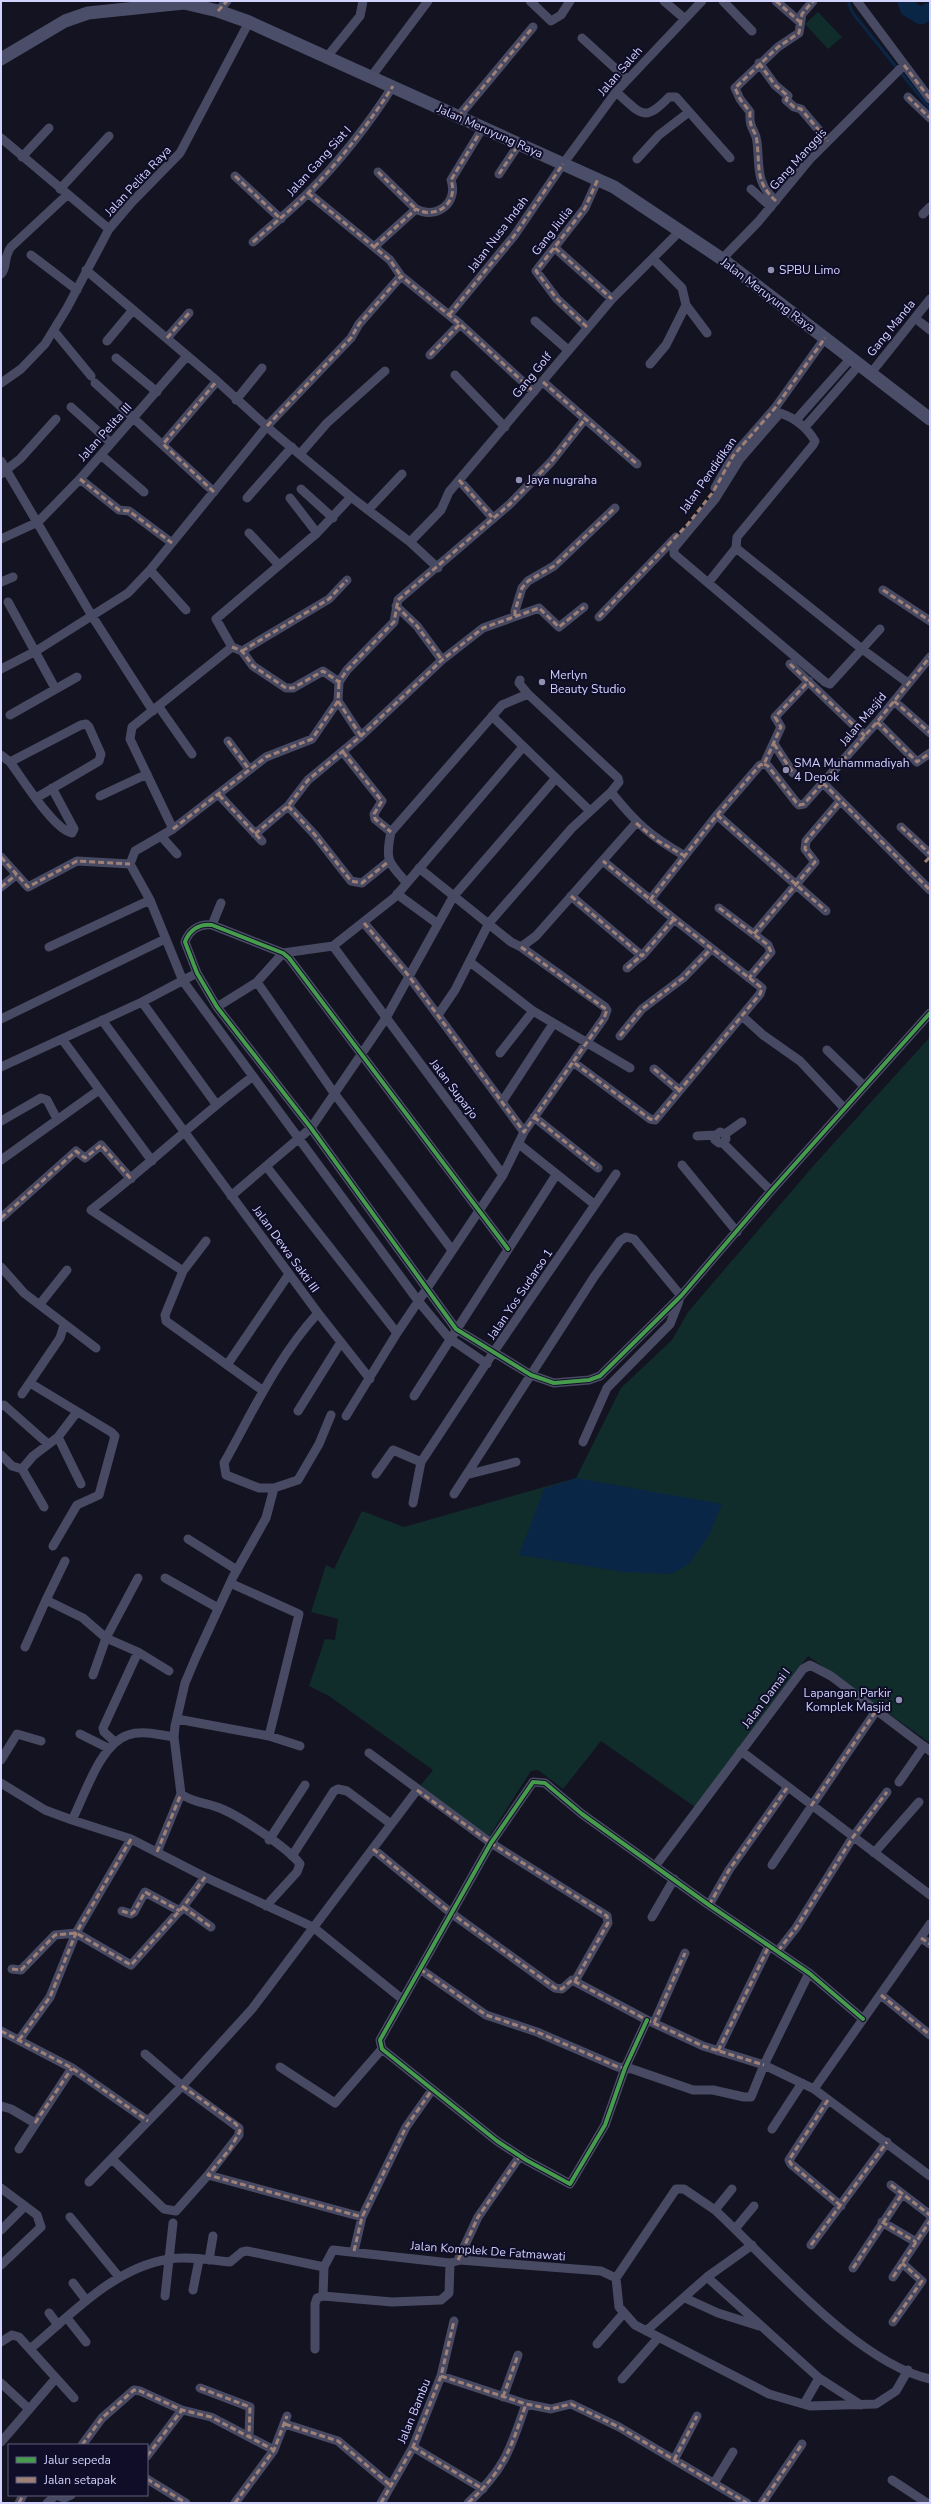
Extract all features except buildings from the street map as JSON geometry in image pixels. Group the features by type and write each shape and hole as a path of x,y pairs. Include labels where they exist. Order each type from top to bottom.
{"main road":[{"name":"Jalan Meruyung Raya","path":"2,56 65,21 88,13 184,4 218,11 249,22 326,58 393,86 482,129 614,187 681,230 722,259 874,374 930,419"}],"street":[{"path":"218,11 227,1"},
{"path":"326,58 360,16 363,1"},
{"path":"371,77 428,1"},
{"path":"530,1 551,21 561,15 570,1"},
{"path":"664,1 685,19"},
{"name":"Jalan Saleh","path":"563,164 627,79 702,1"},
{"path":"723,1 752,31"},
{"path":"776,1 800,22"},
{"path":"774,204 759,179 761,172 758,167 757,141 749,126 750,112 740,99 735,88 759,63 799,33 801,29 800,22 802,14 813,1"},
{"path":"857,1 903,67 930,99"},
{"name":"Jalan Pelita Raya","path":"1,382 21,369 54,331 109,229 132,202 180,153 249,22"},
{"path":"458,117 533,27"},
{"path":"582,38 627,79"},
{"path":"759,63 775,85 788,96 786,100 794,107 801,109 828,141"},
{"name":"Gang Manggis","path":"722,259 774,204 828,141 903,67"},
{"name":"Jalan Gang Siat I","path":"253,242 281,219 308,193 369,124 393,86"},
{"path":"616,92 642,113 655,112 673,96 730,158"},
{"path":"908,97 930,118"},
{"path":"637,158 659,135 689,112"},
{"path":"22,157 49,128"},
{"path":"378,172 416,210 423,213 436,212 450,203 453,192 451,180 482,129"},
{"path":"1,274 4,271 6,254 11,247 64,192 109,136"},
{"path":"1,138 109,229"},
{"path":"499,174 519,144"},
{"name":"Jalan Nusa Indah","path":"449,315 514,236 563,164"},
{"path":"235,176 281,219"},
{"name":"Gang Jiulia","path":"587,327 557,299 536,271 585,208 598,179"},
{"path":"751,189 774,204"},
{"path":"308,193 390,260 401,276 460,324 534,392"},
{"path":"923,214 930,207"},
{"path":"374,247 416,210"},
{"name":"Gang Golf","path":"410,542 441,510 449,492 543,382 587,327 612,299 681,230"},
{"path":"555,248 612,299"},
{"path":"31,255 77,290"},
{"path":"653,259 682,288 686,304 707,333"},
{"path":"86,270 132,311 167,338 217,381 236,400 351,497 410,542 438,568"},
{"path":"1,669 36,651 128,593 150,570 267,426 352,338 359,324 401,276"},
{"name":"Gang Manda","path":"874,374 930,299"},
{"path":"650,364 666,345 686,304"},
{"name":"Gang Manda","path":"874,374 930,309"},
{"path":"107,341 132,311"},
{"path":"167,338 189,313"},
{"path":"535,321 568,350"},
{"path":"920,322 930,330"},
{"path":"430,355 460,324"},
{"path":"54,331 93,379 214,492"},
{"name":"Jalan Pendidikan","path":"599,617 688,524 713,492 733,456 775,408 825,338"},
{"name":"Jalan Pelita III","path":"38,522 80,479 187,356"},
{"path":"116,358 157,392"},
{"path":"796,420 856,361"},
{"path":"805,427 856,361"},
{"path":"236,400 262,368"},
{"path":"300,454 327,423 385,371"},
{"path":"455,375 505,427"},
{"path":"164,444 217,381"},
{"path":"543,382 637,464"},
{"path":"71,407 111,443"},
{"path":"708,582 736,548 737,537 815,441 805,427 796,420 780,413 740,459 715,499 674,548 678,559 708,582 825,682 830,684 834,682 880,629"},
{"path":"4,473 56,419"},
{"path":"130,864 136,851 173,829 219,795 249,769 266,757 312,739 338,701 339,682 347,670 394,622 398,600 438,568 492,517 510,504 551,462 585,419"},
{"path":"247,498 292,447"},
{"path":"101,455 144,492"},
{"path":"1,461 4,473 38,522 92,616 156,709 192,754"},
{"path":"368,510 402,474"},
{"path":"80,479 118,510 129,511 172,543"},
{"path":"459,480 492,517"},
{"path":"301,489 332,518"},
{"path":"339,682 323,671 293,688 286,688 253,666 242,651 232,647 216,619 317,533 351,497"},
{"path":"290,498 317,533"},
{"path":"516,616 515,611 522,588 528,581 554,566 615,508"},
{"path":"1,538 38,522"},
{"path":"249,533 279,565"},
{"path":"736,548 862,649 908,683"},
{"path":"150,570 186,610"},
{"path":"1,582 13,577"},
{"path":"242,651 329,598 347,580"},
{"path":"883,590 930,621"},
{"path":"8,602 56,688"},
{"path":"396,606 417,626 442,660"},
{"path":"255,834 288,806 308,780 361,736 442,660 483,628 539,608 559,628 584,607"},
{"path":"173,829 130,738 130,732 132,727 232,647"},
{"name":"Jalan Masjid","path":"764,764 768,766 799,805 804,804 877,722 908,683 928,663"},
{"path":"790,664 864,736"},
{"path":"10,715 77,677"},
{"path":"438,1014 470,962 489,923 572,828 619,782 618,778 528,694 519,683 520,680"},
{"path":"650,900 717,815 760,765 764,764 781,727 775,717 809,681"},
{"path":"406,882 388,862 387,851 391,832 502,705 528,694"},
{"path":"338,701 361,736"},
{"path":"894,701 930,733"},
{"path":"492,716 555,779 590,811"},
{"path":"877,722 917,762 930,754"},
{"path":"10,762 86,724 90,727 101,754 100,761 36,798"},
{"path":"228,741 249,769"},
{"path":"774,744 793,773"},
{"path":"217,1007 257,982 283,953 333,946 364,923 397,894 523,747"},
{"path":"343,752 382,801 374,814 375,819 391,832"},
{"path":"1,756 10,762 36,798 67,832 72,833 74,830 52,788"},
{"path":"100,796 147,774"},
{"path":"231,1196 266,1166 299,1141 311,1128 386,1018 408,975 453,897 555,779"},
{"path":"823,784 930,890"},
{"path":"610,792 636,824 658,841 686,856"},
{"path":"219,795 262,841"},
{"path":"754,934 815,862 805,849 806,841 840,801"},
{"path":"288,806 314,835 351,881 362,883 388,862"},
{"path":"717,815 826,911"},
{"path":"521,947 536,936 636,824"},
{"path":"901,827 928,858"},
{"path":"161,836 177,854"},
{"path":"1,857 28,887 77,861 130,864"},
{"path":"573,1062 650,1118 655,1120 660,1116 679,1090 742,1016 762,990 749,978 650,900 603,860"},
{"path":"130,864 150,900 183,981 299,1141 419,1302 449,1338 487,1364"},
{"path":"346,1416 397,1333 428,1289 452,1250 503,1175 520,1144 524,1132 606,1015 605,1007 521,947 511,942 489,923 453,897 419,868"},
{"path":"1,887 16,875"},
{"path":"397,894 438,924"},
{"path":"571,896 641,956"},
{"path":"49,947 150,900"},
{"path":"212,925 221,903"},
{"path":"719,908 768,945 771,952 749,978"},
{"path":"627,968 641,956 674,919"},
{"path":"364,923 408,975 438,1014 524,1132"},
{"path":"508,1249 478,1212 289,958 283,953 212,925 202,925 192,930 185,942 197,973 217,1007 311,1128 456,1329 531,1375 554,1383 589,1380 600,1376 659,1320 844,1108 930,1013"},
{"path":"1,1019 165,939"},
{"name":"Jalan Suparjo","path":"333,946 503,1175"},
{"path":"620,1036 642,1009 683,978 711,949"},
{"path":"470,962 533,1011 630,1068"},
{"path":"1,1067 142,1002 197,973"},
{"path":"257,982 334,1093 452,1250"},
{"path":"142,1002 216,1104"},
{"path":"500,1053 533,1011"},
{"path":"742,1016 763,1035 800,1061 844,1108"},
{"name":"Jalan Dewa Sakti III","path":"102,1020 318,1313 370,1379"},
{"path":"502,1102 553,1024"},
{"path":"62,1039 152,1161"},
{"path":"827,1050 864,1086"},
{"path":"654,1070 679,1090"},
{"path":"183,1271 91,1210 131,1179 216,1104 252,1077"},
{"path":"1,1160 99,1090"},
{"path":"1,1121 41,1098 47,1100 57,1119"},
{"path":"534,1117 598,1168"},
{"path":"721,1138 742,1122"},
{"path":"697,1136 721,1138 771,1191"},
{"path":"520,1144 556,1175 594,1204"},
{"path":"1,1218 76,1151 85,1158 101,1145 131,1179"},
{"path":"682,1165 737,1232"},
{"path":"266,1166 397,1333"},
{"name":"Jalan Yos Sudarso 1","path":"413,1503 422,1462 487,1364 493,1352 616,1174"},
{"path":"414,1396 449,1338 556,1175"},
{"path":"454,1494 594,1277 620,1241 626,1237 634,1239 681,1296"},
{"path":"206,1241 183,1271 165,1315 166,1321 262,1390"},
{"path":"1,1267 24,1294 40,1304 64,1325 96,1348"},
{"path":"40,1304 67,1270"},
{"path":"227,1365 289,1274"},
{"path":"583,1442 607,1388 670,1324 681,1296"},
{"path":"318,1313 291,1345 262,1390 224,1463 223,1471 226,1475 259,1488 274,1488 298,1480 319,1444 331,1416"},
{"path":"22,1394 60,1338 64,1325"},
{"path":"298,1411 341,1342"},
{"path":"30,1383 112,1432 115,1436 103,1485 99,1495 80,1502 53,1546"},
{"path":"1,1406 4,1405 13,1412 48,1444"},
{"path":"22,1469 48,1444 58,1437 77,1412"},
{"path":"58,1437 81,1484"},
{"path":"376,1474 393,1450 422,1462"},
{"path":"1,1455 12,1466 22,1469 44,1508"},
{"path":"466,1475 516,1462"},
{"path":"157,1852 181,1794 174,1737 185,1683 218,1608 266,1518 274,1488"},
{"path":"188,1539 233,1578 299,1614 269,1736"},
{"path":"25,1647 65,1561"},
{"path":"93,1675 106,1638 138,1578"},
{"path":"165,1578 218,1608"},
{"path":"46,1600 83,1618 106,1638 138,1652 169,1671"},
{"path":"112,1745 103,1728 138,1652"},
{"name":"Jalan Damai I","path":"656,1865 803,1669 810,1665 831,1676 927,1748"},
{"path":"772,1864 876,1711"},
{"path":"177,1719 269,1736 300,1746"},
{"path":"1,1760 17,1734 22,1734 41,1742"},
{"path":"80,1734 112,1745"},
{"path":"72,1820 96,1768 112,1745 129,1734 174,1737"},
{"path":"899,1782 927,1748"},
{"path":"741,1751 787,1788 930,1895"},
{"path":"369,1753 417,1790 491,1843 607,1916 608,1923 575,1981"},
{"path":"686,1954 625,2068 605,2125 570,2184 520,2156 432,2090 382,2049 380,2040 383,2031 491,1843 523,1794 533,1782 538,1781 545,1783 582,1814 809,1973 863,2019"},
{"path":"1,1783 45,1810 131,1839 205,1877 266,1906 313,1926 402,1999"},
{"path":"269,1840 305,1785"},
{"path":"710,1905 729,1870 787,1788"},
{"path":"292,1856 334,1791 338,1789 347,1791 391,1824"},
{"path":"89,2182 182,2086 252,2009 313,1926 417,1790"},
{"path":"778,1952 853,1837 887,1792"},
{"path":"181,1794 189,1799 231,1814 292,1856 300,1864 300,1868 266,1906"},
{"path":"874,1853 919,1802"},
{"path":"19,2040 50,1997 76,1933 131,1839"},
{"path":"373,1849 451,1913 555,1988 562,1989 569,1981 575,1981 650,2022 718,2051 764,2065 814,2089 930,2176"},
{"path":"12,1969 21,1970 55,1935 76,1933 131,1965 181,1909 205,1877"},
{"path":"652,1917 674,1879"},
{"path":"122,1911 131,1914 134,1912 145,1892 181,1909 211,1927"},
{"path":"814,2089 930,1924"},
{"path":"921,1938 930,1944"},
{"path":"718,2051 769,1946"},
{"path":"420,1969 495,2019 537,2032 625,2068 694,2090 726,2092 744,2097 751,2097 755,2091 764,2065 809,1973"},
{"path":"881,1995 930,2035"},
{"path":"1,2031 72,2068 148,2121"},
{"path":"280,2067 335,2104 382,2049"},
{"path":"112,2159 164,2209 176,2211 182,2206 230,2149 240,2131 236,2124 182,2086 145,2054"},
{"path":"19,2148 72,2068"},
{"path":"772,2129 802,2083"},
{"path":"354,2251 355,2240 362,2217 406,2127 432,2090"},
{"path":"828,2100 789,2160 791,2164 840,2206"},
{"path":"1,2106 11,2109 35,2123"},
{"path":"811,2244 886,2142"},
{"path":"315,2349 315,2304 317,2298 323,2296 392,2302 441,2300 449,2293 454,2261 478,2217 520,2156"},
{"path":"208,2176 362,2217"},
{"path":"891,2185 930,2215"},
{"path":"1,2188 37,2216 41,2227 1,2265"},
{"path":"908,2370 896,2391 886,2399 876,2404 831,2407 804,2404 769,2394 658,2338 623,2314 619,2307 616,2278 676,2189 684,2189 715,2210 848,2335 872,2353 930,2379"},
{"path":"715,2210 732,2189"},
{"path":"853,2268 882,2222 902,2194"},
{"path":"1,2230 25,2206"},
{"path":"735,2228 754,2206"},
{"path":"70,2217 119,2277"},
{"path":"882,2222 916,2242"},
{"path":"166,2296 171,2259 173,2223"},
{"path":"893,2277 929,2225"},
{"path":"209,2260 213,2236"},
{"path":"646,2331 707,2277 752,2245"},
{"path":"30,2349 86,2300 119,2277 154,2262 171,2259 230,2262 242,2252 247,2251 324,2267 323,2296"},
{"name":"Jalan Komplek De Fatmawati","path":"324,2267 332,2251 354,2251 454,2261 601,2271 616,2278"},
{"path":"193,2290 199,2260"},
{"path":"893,2322 922,2281 902,2263"},
{"path":"707,2277 818,2378 861,2406"},
{"path":"74,2283 86,2300"},
{"path":"685,2298 718,2313 762,2327"},
{"path":"49,2313 58,2325"},
{"path":"597,2344 623,2314"},
{"path":"66,2318 86,2342"},
{"name":"Jalan Bambu","path":"380,2503 413,2446 441,2376 454,2321"},
{"path":"1,2342 12,2335 19,2337 74,2398"},
{"path":"622,2379 658,2338"},
{"path":"503,2397 518,2354"},
{"path":"441,2376 526,2404 551,2409 571,2404 619,2428 747,2503"},
{"path":"1,2442 56,2378"},
{"path":"804,2404 818,2378"},
{"path":"1,2383 30,2409"},
{"path":"200,2388 250,2407 249,2436"},
{"path":"83,2444 102,2418 134,2390 140,2391 182,2410 211,2417 274,2450"},
{"path":"468,2503 483,2489 509,2454 526,2404"},
{"path":"148,2455 182,2410"},
{"path":"674,2460 697,2416"},
{"path":"235,2503 274,2450 286,2420 338,2441 390,2485"},
{"path":"762,2503 802,2444"},
{"path":"413,2446 483,2489"},
{"path":"714,2483 733,2452"},
{"path":"148,2480 186,2503"},
{"path":"892,2480 927,2503"},
{"path":"47,2503 55,2496"},
{"path":"59,2496 64,2498 69,2496"}],"green space":[{"path":"818,12 842,37 828,49 805,24"},
{"path":"930,1037 930,1743 808,1656 695,1807 601,1741 563,1789 538,1770 531,1771 488,1838 420,1786 433,1770 329,1696 309,1686 325,1639 335,1640 338,1619 311,1612 326,1565 334,1569 362,1511 404,1527 576,1478 621,1388 672,1340 688,1312 815,1164"}],"water":[{"path":"576,1478 722,1504 708,1537 689,1564 671,1574 624,1572 519,1555 544,1489"}],"waterway":[{"path":"848,1 852,12 930,109"},
{"path":"906,1 908,8 921,16 930,11"}],"marked path":[{"path":"218,11 227,1"},
{"path":"776,1 800,22"},
{"path":"776,201 769,194 762,181 756,138 751,123 750,112 740,99 735,88 778,47 799,33 802,14 813,1"},
{"path":"458,117 533,27"},
{"path":"759,63 775,85 788,96 786,100 794,107 801,109 828,141"},
{"path":"904,65 930,99"},
{"path":"253,242 301,200 331,169 364,129 393,86"},
{"path":"908,97 930,118"},
{"path":"374,247 416,209 424,212 438,211 449,202 452,196 453,188 451,180 482,129"},
{"path":"499,174 519,144"},
{"path":"449,315 514,236 563,164"},
{"path":"378,172 416,209"},
{"path":"235,176 281,219"},
{"path":"587,327 557,299 536,271 585,208 598,179"},
{"path":"308,193 390,260 401,276"},
{"path":"555,248 612,299"},
{"path":"267,426 351,338 359,324 401,276 460,324 534,392"},
{"path":"167,338 189,313"},
{"path":"430,355 460,324"},
{"path":"599,617 688,524 713,492 733,456 775,408 825,338"},
{"path":"214,492 163,444 217,381"},
{"path":"543,382 637,464"},
{"path":"232,647 242,651 253,666 286,688 293,688 323,671 339,682 347,670 394,622 398,600 510,504 551,462 585,419"},
{"path":"80,479 119,510 129,511 172,543"},
{"path":"459,480 492,517"},
{"path":"515,616 515,611 522,588 528,581 554,566 615,508"},
{"path":"242,651 329,599 347,580"},
{"path":"883,590 930,621"},
{"path":"396,606 417,626 442,660"},
{"path":"255,834 288,806 308,780 361,736 442,660 483,628 539,608 559,627 584,607"},
{"path":"764,764 768,766 796,802 799,805 804,804 877,722 930,657"},
{"path":"790,664 865,736"},
{"path":"650,900 717,815 760,765 764,764 781,727 775,717 809,681"},
{"path":"173,829 266,757 312,739 338,701 339,682"},
{"path":"338,701 361,736"},
{"path":"894,701 930,733"},
{"path":"877,722 917,762 930,753"},
{"path":"228,741 249,769"},
{"path":"774,744 793,773"},
{"path":"343,752 382,801 374,814 375,819 391,832"},
{"path":"823,783 930,890"},
{"path":"219,795 262,841"},
{"path":"754,934 815,862 805,849 806,841 840,801"},
{"path":"288,806 315,835 351,881 362,883 388,862"},
{"path":"717,815 826,911"},
{"path":"636,823 658,841 685,856"},
{"path":"901,827 930,854"},
{"path":"1,857 28,887 77,861 130,864"},
{"path":"925,862 930,857"},
{"path":"364,923 408,975 524,1132 573,1062 650,1119 655,1120 760,994 762,988 603,861"},
{"path":"1,887 16,875"},
{"path":"571,896 642,956 674,919"},
{"path":"719,908 768,945 771,952 749,978"},
{"path":"521,947 607,1010 604,1018 573,1062"},
{"path":"620,1036 642,1009 683,978 711,949"},
{"path":"627,968 641,956"},
{"path":"654,1069 679,1090"},
{"path":"534,1117 598,1168"},
{"path":"1,1218 76,1151 85,1158 101,1145 131,1179"},
{"path":"811,1806 876,1711"},
{"path":"709,1905 729,1870 787,1788"},
{"path":"417,1790 491,1843 607,1916 608,1923 575,1981"},
{"path":"778,1951 796,1928 853,1837 887,1792"},
{"path":"157,1852 181,1794"},
{"path":"19,2040 50,1997 76,1933 131,1839"},
{"path":"373,1849 451,1913 555,1988 562,1989 572,1980 647,2020 703,2046 764,2065"},
{"path":"12,1969 21,1970 55,1935 76,1933 131,1965 183,1907 205,1877"},
{"path":"122,1911 131,1914 134,1912 145,1892 180,1911"},
{"path":"183,1907 211,1927"},
{"path":"921,1938 930,1944"},
{"path":"718,2051 769,1946"},
{"path":"654,2023 685,1953"},
{"path":"420,1969 486,2015 537,2032 618,2067 625,2068 626,2066"},
{"path":"881,1995 930,2035"},
{"path":"1,2031 72,2068 148,2121"},
{"path":"35,2123 72,2068"},
{"path":"182,2086 236,2124 240,2131 230,2149 208,2175 362,2217"},
{"path":"354,2251 362,2217 406,2127 432,2090"},
{"path":"828,2100 789,2160 791,2164 841,2206"},
{"path":"811,2245 887,2142"},
{"path":"458,2260 478,2217 520,2156"},
{"path":"891,2185 930,2215"},
{"path":"853,2268 902,2194"},
{"path":"893,2277 930,2221"},
{"path":"882,2222 916,2242"},
{"path":"893,2322 922,2281 902,2263"},
{"path":"381,2503 413,2447 441,2376 454,2321"},
{"path":"503,2397 518,2355"},
{"path":"441,2376 526,2404 551,2409 571,2404 619,2427 747,2503"},
{"path":"200,2388 250,2407 249,2436"},
{"path":"83,2444 102,2418 134,2390 140,2391 182,2410 211,2417 274,2450"},
{"path":"468,2503 490,2480 505,2458 526,2404"},
{"path":"148,2455 182,2410"},
{"path":"235,2503 274,2450 287,2416"},
{"path":"674,2460 697,2416"},
{"path":"285,2424 338,2441 390,2485"},
{"path":"762,2503 802,2444"},
{"path":"413,2447 483,2489"},
{"path":"148,2480 186,2503"},
{"path":"19,2503 22,2496"}],"cycle path":[{"path":"508,1249 289,958 283,953 212,925 199,926 189,934 185,942 197,973 217,1007 311,1128 456,1329 531,1375 554,1383 589,1380 600,1376 681,1296 771,1191 930,1013"},
{"path":"647,2020 625,2068 605,2125 570,2184 526,2160 497,2141 382,2049 380,2040 491,1843 533,1782 545,1783 582,1814 709,1905 809,1973 863,2019"}],"place":[{"name":"SPBU Limo","path":"771,270"},
{"name":"Jaya nugraha","path":"519,480"},
{"name":"Merlyn Beauty Studio","path":"542,682"},
{"name":"SMA Muhammadiyah 4 Depok","path":"786,770"},
{"name":"Lapangan Parkir Komplek Masjid","path":"899,1700"}]}
